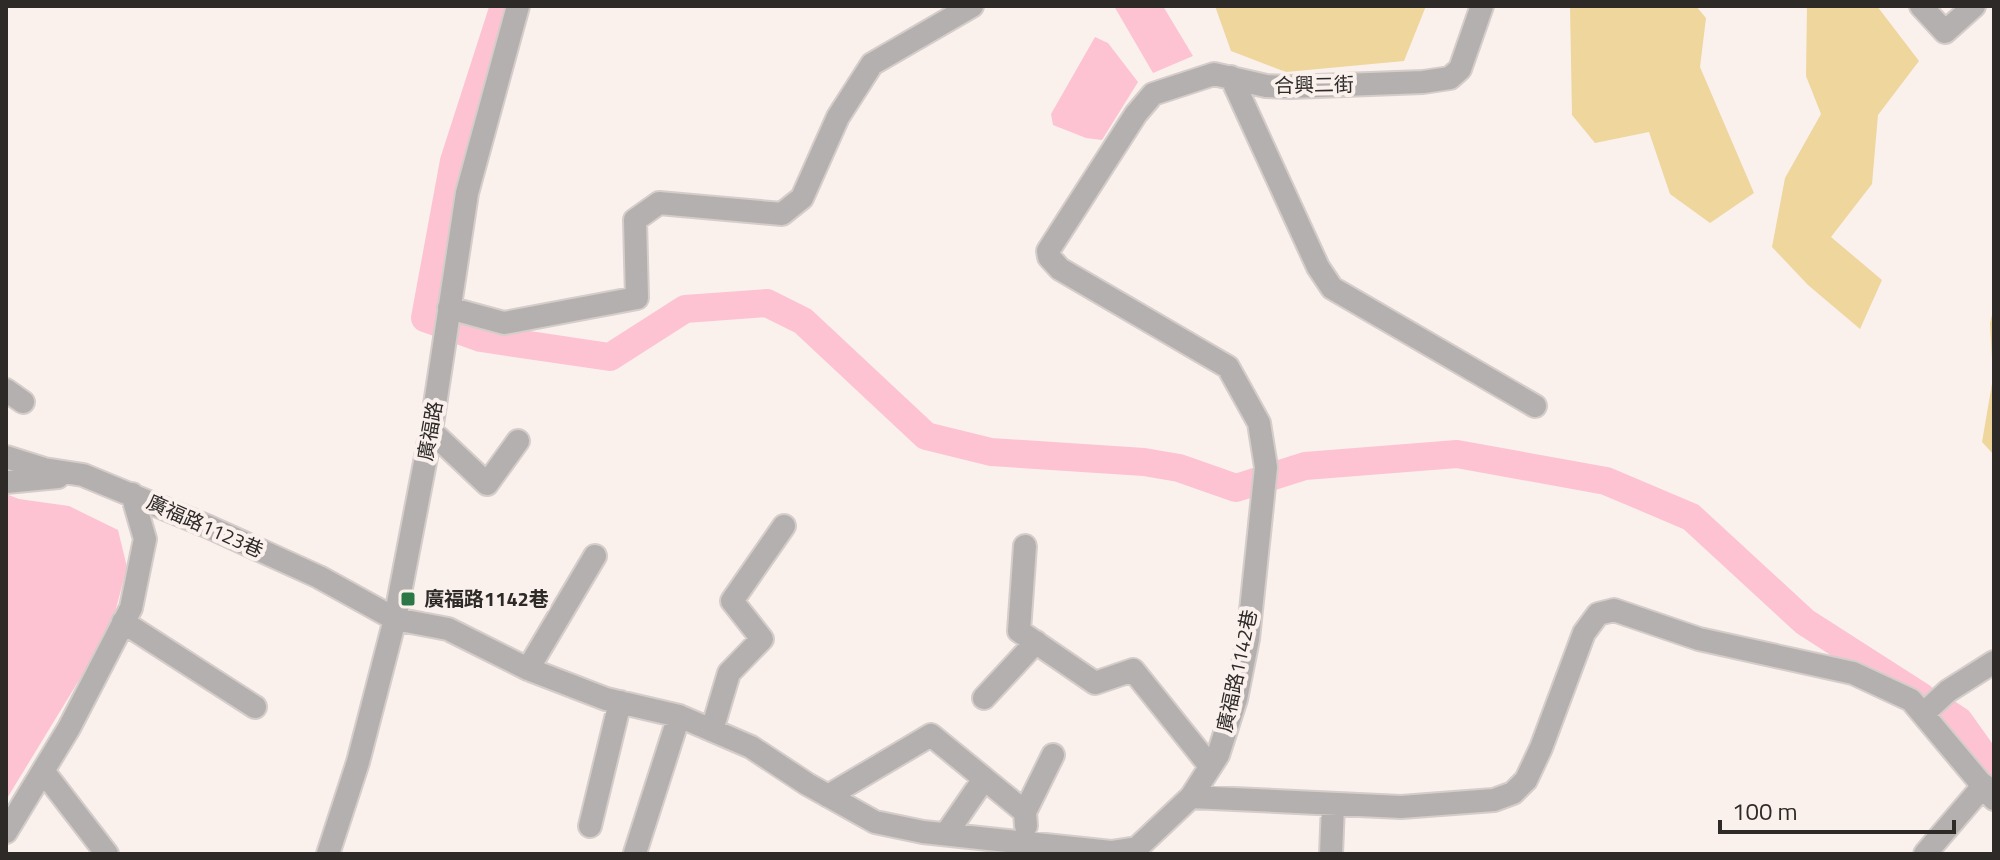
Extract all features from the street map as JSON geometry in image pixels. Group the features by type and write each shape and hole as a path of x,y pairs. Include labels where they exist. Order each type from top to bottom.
{"street":[{"name":"廣福路","path":"328,854 358,762 395,619 431,431 467,193 518,6"},
{"path":"449,309 504,323 637,298 635,220 659,203 782,214 802,198 838,117 872,64 972,6"},
{"name":"合興二街","path":"1049,257 1048,251 1136,114 1153,94 1214,74 1266,86 1291,87 1423,82 1450,78 1460,69 1482,6"},
{"path":"1921,6 1945,32 1974,6"},
{"path":"1985,6 1994,16"},
{"path":"1231,77 1318,267 1332,288 1535,406"},
{"name":"廣福路1142巷","path":"395,619 448,629 528,669 620,702 679,716 751,747 875,822 925,843 946,834 1111,852 1137,848 1191,797 1218,755 1236,699 1248,639 1266,478 1259,423 1228,367 1060,269 1049,257"},
{"path":"431,431 487,484 518,441"},
{"name":"廣福路1123巷","path":"6,457 44,469 83,475 132,494 319,577 395,619"},
{"path":"6,482 83,475"},
{"path":"6,832 69,728 131,608 145,539 132,494"},
{"path":"712,730 729,673 762,639 732,601 784,526"},
{"path":"1025,546 1019,631 1095,683 1133,670 1210,766"},
{"path":"528,669 595,556"},
{"path":"1191,797 1401,807 1494,800 1513,793 1526,780 1541,748 1584,633 1598,614 1614,610 1699,639 1853,673 1911,700 1989,792 1925,854"},
{"path":"123,622 255,707"},
{"path":"984,698 1036,642"},
{"path":"1923,714 1948,691 1994,662"},
{"path":"590,826 620,702"},
{"path":"635,853 679,716"},
{"path":"828,796 931,735 1025,812"},
{"path":"1028,843 1025,812 1053,755"},
{"path":"43,771 107,854"},
{"path":"946,834 984,779"},
{"path":"1331,854 1333,805"}],"shaded area":[{"path":"1114,6 1163,6 1193,56 1153,73"},
{"path":"1215,6 1426,6 1404,61 1286,72 1231,51"},
{"path":"1570,6 1696,6 1706,18 1700,67 1754,193 1710,223 1670,194 1649,132 1595,143 1572,115"},
{"path":"1807,6 1877,6 1919,61 1878,115 1872,184 1831,237 1882,280 1860,329 1808,285 1772,247 1785,178 1821,114 1806,76"},
{"path":"1095,37 1108,43 1138,82 1102,140 1086,138 1053,125 1051,114"},
{"path":"1994,307 1994,455 1982,442 1993,378 1990,323"},
{"path":"6,494 19,499 69,506 118,530 127,567 113,620 6,800"}],"waterway":[{"path":"504,6 454,161 425,318 481,338 610,357 685,309 767,303 803,321 926,436 991,452 1144,462 1179,468 1236,488 1305,466 1457,454 1606,481 1691,517 1805,622 1922,697"},
{"path":"1944,711 1959,721 1994,770"}],"place":[{"name":"廣福路1142巷","path":"408,599"}]}
